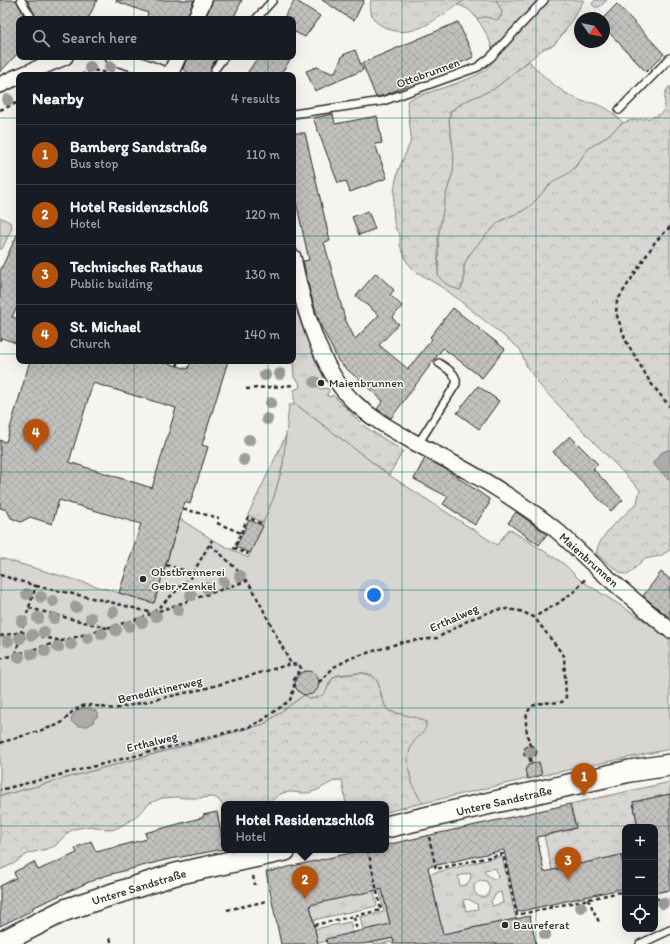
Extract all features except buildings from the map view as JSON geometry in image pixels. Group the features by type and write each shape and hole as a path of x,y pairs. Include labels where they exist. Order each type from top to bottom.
{"street":[{"path":"196,16 204,0"},
{"path":"28,72 58,60"},
{"path":"123,60 157,72"},
{"path":"171,72 177,60"},
{"name":"Maienbrunnen","path":"296,272 309,320 331,371 340,386 354,402 372,417 491,484 550,526 670,630"},
{"name":"Untere Sandstraße","path":"389,826 630,772 670,765"},
{"name":"Untere Sandstraße","path":"0,943 65,910 101,898 176,874 271,853"}],"lane":[{"path":"21,0 30,16"},
{"path":"259,16 273,0"},
{"name":"Ottobrunnen","path":"296,114 383,101 478,67 491,57 544,0"},
{"path":"619,110 670,58"},
{"path":"215,69 222,60"},
{"path":"418,444 456,384 453,374 439,363"},
{"path":"640,944 670,930"}],"path":[{"path":"88,72 93,70 102,72"},
{"path":"0,110 16,103"},
{"path":"670,227 654,242 617,301 616,313 626,341 650,382 670,407"},
{"path":"246,389 295,385"},
{"path":"183,509 219,518"},
{"path":"248,552 247,554 234,548 248,517 260,523 260,525"},
{"path":"218,523 241,533"},
{"path":"153,613 190,578 212,540"},
{"path":"210,545 224,557 252,588 291,664"},
{"path":"166,565 193,573"},
{"path":"0,575 36,586 153,613"},
{"path":"0,659 63,642 141,618 246,581"},
{"path":"530,758 535,756 536,752 533,747 530,746 525,721 530,708 536,704 562,702 566,697 564,656 534,617 557,604 576,590 584,581"},
{"path":"16,655 21,632 36,586"},
{"path":"29,608 108,628"},
{"name":"Erthalweg","path":"319,682 334,667 351,658 403,642 437,638 471,619 496,610 506,609 520,611 534,617"},
{"path":"0,636 21,632 63,642"},
{"name":"Erthalweg","path":"0,790 249,727 263,720 290,700 295,689 294,680 301,668 299,665 291,664"},
{"name":"Benediktinerweg","path":"0,743 58,725 64,722 72,712 82,706 90,705 114,709 207,688 291,664"},
{"path":"530,746 525,749 524,752 526,757 530,758"},
{"path":"530,758 531,764"},
{"path":"425,819 436,869 503,854 516,915 622,892"},
{"path":"314,925 381,910 369,853"},
{"path":"253,878 255,885"},
{"path":"588,899 599,922"},
{"path":"658,899 670,899"},
{"path":"227,910 267,901"},
{"path":"354,916 357,931"},
{"path":"110,938 112,944"}],"green space":[{"path":"371,0 465,0 424,26 402,32 391,30 376,22 371,14"},
{"path":"465,0 496,0 502,11 501,17 497,20 487,17 477,19 468,10 456,5"},
{"path":"496,0 584,0 577,12 574,12 574,16 554,45 543,49 494,89 465,101 450,112 449,122 454,156 453,172 446,194 438,237 438,275 445,283 453,288 460,290 464,283 464,268 468,257 497,224 505,218 519,213 527,208 549,185 573,170 587,150 605,138 621,124 630,121 652,118 661,113 665,107 665,94 670,86 670,449 661,453 653,463 670,481 670,550 660,556 644,559 628,575 621,573 596,554 598,546 610,528 637,503 640,490 542,388 527,367 520,349 449,292 414,270 407,262 400,245 400,234 396,230 394,222 393,205 395,184 398,171 410,143 411,135 407,101 467,79 488,68 493,57 491,45 477,19 487,17 497,20 501,17 502,11"},
{"path":"595,0 607,0 599,7 595,7 592,4"},
{"path":"529,61 545,78 570,96 581,101 597,104 606,108 623,123 588,149 571,172 548,186 531,206 497,224 469,255 464,266 464,282 460,290 445,283 438,275 438,237 446,194 453,172 452,140 449,122 450,112 465,101 494,89"},
{"path":"0,217 11,223 12,228 2,249 0,249"},
{"path":"296,307 324,377 318,384 320,389 328,388 329,391 327,395 329,397 333,395 365,427 403,451 389,475 294,403 294,390 300,387 299,381 294,378 293,364 296,364"},
{"path":"294,403 389,475 497,545 509,529 563,563 579,579 670,637 670,749 539,776 423,803 412,783 408,759 412,745 424,732 426,722 418,718 389,711 382,698 379,685 376,680 366,673 356,673 335,676 331,680 327,690 322,695 310,699 304,695 264,724 0,796 0,558 154,603 180,519 213,540 248,558 274,497 283,465 289,405 294,405"},
{"path":"287,433 283,465 274,497 264,523 248,515"},
{"path":"361,673 373,677 378,684 381,697 389,711 418,718 426,722 425,730 411,748 409,758 411,779 416,792 423,803 389,811 389,801 346,801 342,780 334,781 308,793 283,793 270,801 221,801 221,803 218,799 213,797 162,798 150,803 133,819 119,827 112,830 90,826 74,829 67,833 55,846 29,853 13,864 0,870 0,796 264,724 304,695 329,686 332,678 335,676"},
{"path":"670,782 670,794 633,802 637,824 622,824 622,859 621,855 552,870 544,836 576,828 570,804"},
{"path":"502,856 516,919 457,931 445,944 430,874","holes":["496,868 498,878 493,879 485,873 484,870","470,873 471,878 466,885 460,886 458,876","480,880 486,881 490,887 488,895 484,897 478,896 474,891 474,885","501,892 503,903 492,906 491,901 497,893","468,899 477,904 478,909 466,911 463,900"]},
{"path":"378,872 391,929 366,935 365,930 363,930 360,917 384,912 376,873"},
{"path":"370,874 377,906 313,920 310,905"},
{"path":"350,922 353,932 349,933 350,936 318,943 315,929"},
{"path":"393,938 394,944 391,942 383,944 367,943"}],"shaded area":[{"path":"670,449 670,481 653,464 661,453"},
{"path":"81,708 91,708 91,710 98,713 97,717 93,720 94,722 88,726 78,726 71,721 75,712"}],"place":[{"name":"Maienbrunnen","path":"321,383"},
{"name":"St. Michael","path":"36,452"},
{"name":"Obstbrennerei Gebr. Zenkel","path":"143,579"},
{"name":"Bamberg Sandstraße","path":"584,796"},
{"name":"Technisches Rathaus","path":"568,880"},
{"name":"Hotel Residenzschloß","path":"305,899"},
{"name":"Baureferat","path":"505,925"}]}
